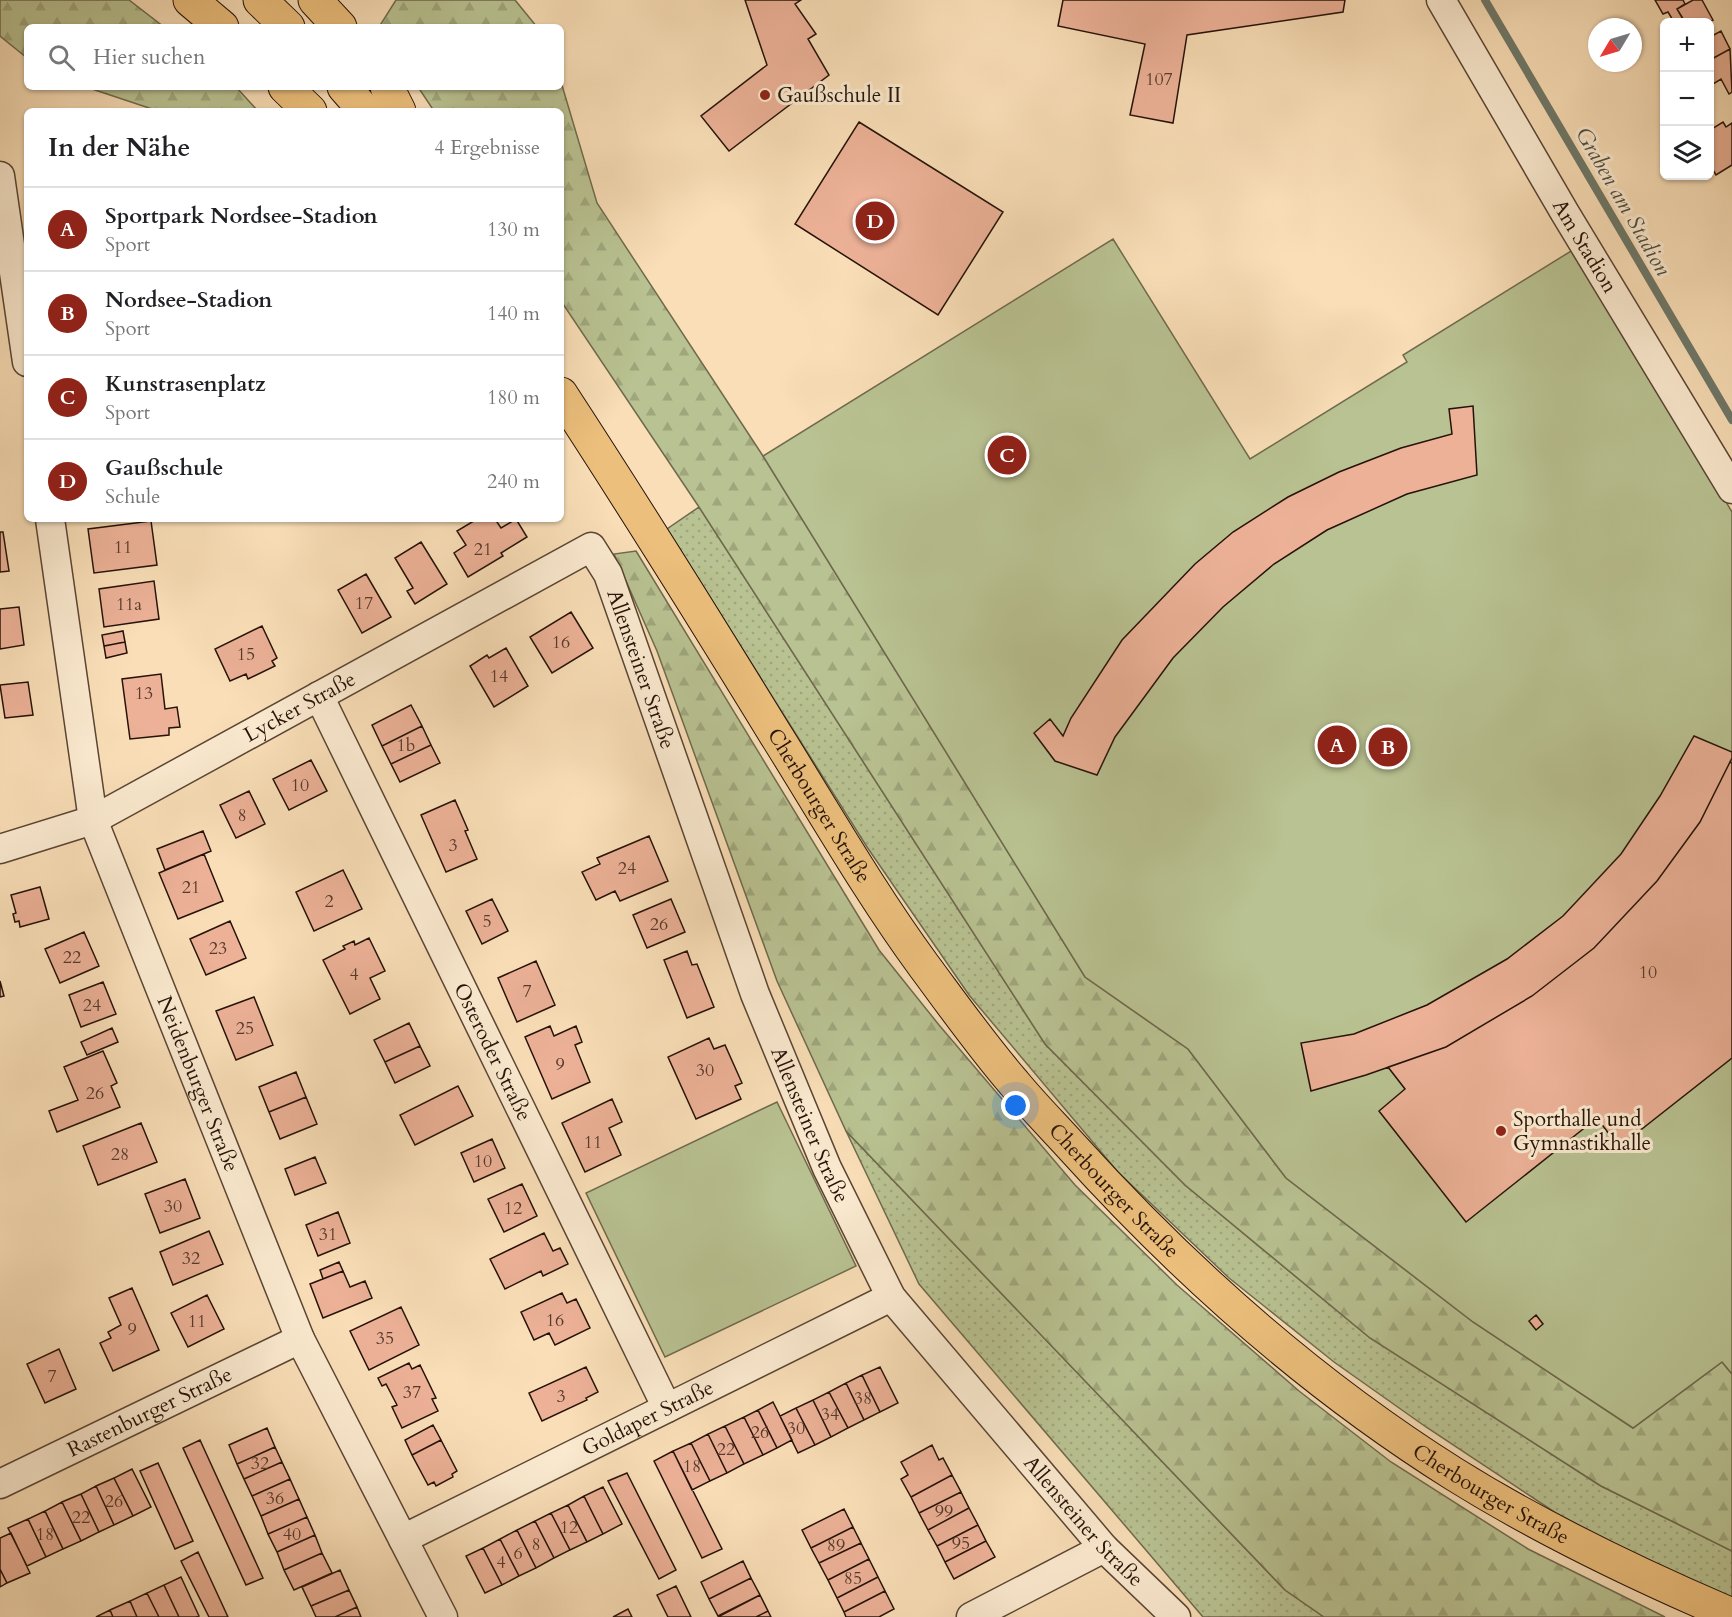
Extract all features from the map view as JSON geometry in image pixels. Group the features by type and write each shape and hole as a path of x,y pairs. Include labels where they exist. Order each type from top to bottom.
{"main road":[{"path":"190,0 218,24"},
{"path":"260,0 285,24"},
{"path":"315,0 337,24"},
{"path":"288,90 307,108"},
{"path":"347,90 362,108"},
{"path":"388,90 398,108"},
{"name":"Cherbourger Straße","path":"564,399 650,530 850,855 922,963 1014,1083 1118,1198 1195,1273 1281,1349 1360,1410 1443,1467 1536,1522 1636,1573 1732,1615"}],"street":[{"name":"Am Stadion","path":"1441,0 1559,203 1732,489"},
{"path":"0,176 24,341"},
{"name":"Neidenburger Straße","path":"50,522 93,820 300,1339 443,1617"},
{"name":"Lycker Straße","path":"0,849 93,820 591,547"},
{"name":"Allensteiner Straße","path":"591,547 608,574 755,994 827,1168 891,1297 1104,1548 1176,1617"},
{"name":"Osteroder Straße","path":"320,696 668,1408"},
{"name":"Goldaper Straße","path":"403,1539 891,1297"},
{"name":"Rastenburger Straße","path":"0,1484 300,1339"},
{"path":"971,1617 1104,1548"}],"green space":[{"path":"0,0 129,0 160,24 24,24 24,56 0,36"},
{"path":"396,0 515,0 535,24 381,24"},
{"path":"95,90 239,90 255,108 149,108"},
{"path":"420,90 563,90 597,203 763,456 1085,977 1188,1049 1286,1178 1473,1322 1633,1428 1722,1362 1732,1374 1732,1551 1601,1486 1370,1338 1185,1185 1045,1044 699,507 564,305 564,108 432,108"},
{"path":"1113,239 1250,459 1407,362 1403,355 1576,248 1732,512 1732,1374 1722,1362 1633,1428 1473,1322 1286,1178 1188,1049 1085,977 763,456"},
{"path":"699,507 1045,1044 1185,1185 1370,1338 1601,1486 1732,1551 1732,1599 1661,1569 1556,1513 1426,1427 1334,1362 1229,1278 1118,1172 969,995 867,847 667,529"},
{"path":"636,551 879,950 939,1025 1075,1185 1177,1285 1299,1391 1391,1462 1528,1549 1665,1617 1324,1617 1285,1590 846,1131 777,981 657,651 614,554"},
{"path":"777,1102 856,1266 665,1357 586,1193"},
{"path":"846,1131 1285,1590 1324,1617 1203,1617 919,1284"}],"building":[{"name":"Gaußschule II","path":"745,0 801,0 795,4 816,34 808,39 829,75 729,151 701,116 767,65"},
{"path":"1063,0 1345,0 1343,12 1187,35 1173,123 1130,115 1145,44 1058,26"},
{"path":"1655,0 1683,0 1685,4 1677,9 1682,18 1672,18 1668,12 1663,14"},
{"path":"1693,0 1702,0 1712,18 1683,18 1677,9"},
{"path":"1721,31 1730,49 1714,58 1714,35"},
{"path":"1730,49 1732,92 1729,94 1721,79 1714,83 1714,58"},
{"path":"859,122 1003,212 938,315 795,224"},
{"path":"1723,122 1726,127 1732,123 1732,165 1716,175 1714,172 1714,128"},
{"path":"1473,406 1477,475 1407,494 1327,530 1274,564 1223,607 1173,658 1115,737 1097,775 1055,761 1034,733 1050,719 1063,736 1071,718 1122,640 1195,564 1233,532 1288,497 1339,472 1401,448 1452,434 1449,409"},
{"path":"151,522 157,565 94,573 88,529"},
{"path":"472,522 497,522 501,528 511,522 518,522 527,537 501,553 503,556 468,577 454,553 466,545 457,531"},
{"path":"0,532 3,532 9,571 0,572"},
{"path":"421,542 447,584 415,604 407,591 413,588 395,558"},
{"path":"366,574 391,617 362,633 338,590"},
{"path":"154,581 159,619 104,627 99,589"},
{"path":"19,607 24,645 0,649 0,609"},
{"path":"571,612 593,648 552,673 530,637"},
{"path":"262,626 277,658 272,661 275,666 248,679 246,674 230,681 215,649"},
{"path":"123,631 125,642 104,646 102,635"},
{"path":"125,642 127,653 106,658 104,646"},
{"path":"506,648 528,686 494,707 470,666 487,655 489,658"},
{"path":"161,674 165,709 177,707 180,727 169,728 169,735 130,739 122,679"},
{"path":"28,682 33,715 5,718 0,685"},
{"path":"411,705 422,726 382,746 372,725"},
{"path":"422,726 431,745 391,764 382,746"},
{"path":"1694,736 1732,752 1732,758 1700,822 1657,881 1594,948 1532,996 1446,1047 1366,1075 1311,1091 1301,1043 1354,1034 1427,1005 1507,959 1563,916 1621,854 1660,796"},
{"path":"431,745 440,763 400,782 391,764"},
{"path":"311,760 327,791 289,810 273,779"},
{"path":"1730,762 1732,763 1732,1058 1619,1147 1597,1118 1466,1222 1379,1111 1405,1089 1388,1067 1446,1047 1532,996 1594,948 1657,881 1700,822"},
{"path":"249,791 265,824 236,838 220,805"},
{"path":"455,800 477,859 446,872 421,815"},
{"path":"203,831 211,851 165,870 157,849"},
{"path":"649,836 668,881 620,901 615,891 596,900 582,872 600,864 597,858"},
{"path":"204,854 223,901 178,919 159,873"},
{"path":"343,870 362,909 314,931 296,892"},
{"path":"40,887 49,919 20,927 19,921 15,922 13,914 16,913 11,895"},
{"path":"492,899 508,931 482,944 466,911"},
{"path":"671,899 685,932 647,948 633,915"},
{"path":"230,921 246,958 206,975 190,939"},
{"path":"84,932 99,966 60,983 45,949"},
{"path":"369,938 385,971 370,978 380,999 350,1014 323,960 345,949 343,946 354,941 355,945"},
{"path":"687,951 692,965 697,964 714,1007 687,1018 664,960"},
{"path":"536,961 555,1005 517,1022 498,978"},
{"path":"0,981 4,996 0,997"},
{"path":"103,982 116,1014 81,1027 69,995"},
{"path":"254,997 273,1045 236,1060 216,1011"},
{"path":"409,1023 420,1046 385,1062 374,1040"},
{"path":"550,1026 554,1036 576,1026 582,1042 575,1045 590,1082 552,1099 525,1037"},
{"path":"112,1028 118,1042 87,1055 81,1042"},
{"path":"709,1038 714,1049 725,1045 742,1083 735,1086 741,1099 696,1119 668,1057"},
{"path":"420,1046 430,1066 395,1083 385,1062"},
{"path":"103,1051 117,1083 111,1086 120,1107 57,1132 49,1111 78,1100 64,1067"},
{"path":"296,1072 306,1097 269,1112 259,1087"},
{"path":"458,1086 473,1116 415,1145 400,1115"},
{"path":"306,1097 317,1124 280,1139 269,1112"},
{"path":"612,1099 622,1122 609,1128 621,1155 585,1172 562,1123"},
{"path":"141,1123 157,1162 98,1185 83,1146"},
{"path":"492,1139 505,1168 474,1182 461,1153"},
{"path":"315,1157 326,1183 295,1195 285,1169"},
{"path":"185,1179 200,1218 160,1233 145,1194"},
{"path":"522,1184 537,1216 504,1232 488,1199"},
{"path":"338,1212 350,1243 318,1256 306,1225"},
{"path":"209,1231 223,1264 173,1285 160,1252"},
{"path":"544,1233 553,1251 560,1248 568,1264 543,1276 541,1271 505,1289 490,1259"},
{"path":"339,1262 343,1271 323,1279 320,1270"},
{"path":"343,1271 350,1287 365,1281 372,1298 323,1318 310,1284"},
{"path":"132,1288 159,1350 113,1371 100,1343 111,1338 108,1332 121,1325 109,1298"},
{"path":"562,1293 567,1303 576,1299 590,1328 555,1345 549,1333 534,1340 521,1312"},
{"path":"207,1295 224,1329 188,1347 171,1313"},
{"path":"401,1307 419,1345 369,1370 350,1331"},
{"path":"1536,1315 1543,1324 1536,1330 1529,1321"},
{"path":"59,1349 76,1389 45,1403 27,1364"},
{"path":"409,1363 412,1369 420,1365 436,1398 432,1399 438,1411 402,1428 392,1407 397,1405 386,1384 382,1386 378,1378"},
{"path":"586,1367 598,1392 586,1398 587,1400 542,1421 529,1393"},
{"path":"880,1367 898,1403 880,1412 862,1375"},
{"path":"862,1375 880,1412 864,1420 846,1383"},
{"path":"846,1383 864,1420 848,1428 829,1392"},
{"path":"829,1392 848,1428 831,1437 813,1400"},
{"path":"813,1400 831,1437 815,1445 796,1408"},
{"path":"773,1402 792,1440 777,1448 758,1410"},
{"path":"796,1408 815,1445 798,1453 780,1416"},
{"path":"758,1410 777,1448 763,1455 744,1417"},
{"path":"744,1417 763,1455 744,1464 725,1426"},
{"path":"433,1425 441,1440 412,1455 405,1440"},
{"path":"725,1426 744,1464 727,1473 708,1434"},
{"path":"267,1428 275,1447 237,1464 229,1445"},
{"path":"708,1434 727,1473 710,1481 691,1443"},
{"path":"200,1440 263,1578 246,1585 183,1448"},
{"path":"441,1440 457,1471 452,1474 453,1477 436,1486 434,1482 428,1485 412,1455"},
{"path":"691,1443 710,1481 692,1490 673,1451"},
{"path":"932,1445 939,1460 943,1458 952,1475 911,1497 901,1479 908,1475 901,1462"},
{"path":"275,1447 282,1462 244,1479 237,1464"},
{"path":"673,1451 722,1549 702,1558 654,1461"},
{"path":"282,1462 290,1479 252,1496 244,1479"},
{"path":"158,1463 193,1541 175,1549 140,1471"},
{"path":"132,1469 151,1507 133,1516 114,1478"},
{"path":"627,1473 676,1570 659,1579 608,1481"},
{"path":"952,1475 961,1492 919,1513 911,1497"},
{"path":"114,1478 133,1516 114,1525 96,1486"},
{"path":"290,1479 299,1499 261,1516 252,1496"},
{"path":"96,1486 114,1525 99,1532 81,1494"},
{"path":"603,1487 622,1524 603,1534 584,1496"},
{"path":"961,1492 969,1508 928,1530 919,1513"},
{"path":"81,1494 99,1532 81,1541 62,1502"},
{"path":"584,1496 603,1534 587,1542 568,1505"},
{"path":"299,1499 307,1517 268,1534 261,1516"},
{"path":"62,1502 81,1541 63,1549 45,1511"},
{"path":"568,1505 587,1542 570,1550 551,1513"},
{"path":"969,1508 978,1525 937,1546 928,1530"},
{"path":"844,1509 853,1527 811,1548 802,1530"},
{"path":"45,1511 63,1549 46,1557 28,1519"},
{"path":"551,1513 570,1550 554,1558 535,1521"},
{"path":"307,1517 315,1535 277,1552 268,1534"},
{"path":"28,1519 46,1557 27,1566 8,1528"},
{"path":"535,1521 554,1558 536,1568 517,1530"},
{"path":"978,1525 986,1541 945,1562 937,1546"},
{"path":"853,1527 861,1543 819,1563 811,1548"},
{"path":"517,1530 536,1568 519,1576 500,1539"},
{"path":"11,1533 30,1573 7,1583 0,1569 0,1538"},
{"path":"315,1535 322,1553 284,1570 277,1552"},
{"path":"500,1539 519,1576 502,1585 483,1548"},
{"path":"986,1541 995,1557 954,1579 945,1562"},
{"path":"861,1543 869,1559 828,1580 819,1563"},
{"path":"483,1548 502,1585 485,1593 466,1556"},
{"path":"198,1552 228,1617 209,1617 181,1561"},
{"path":"322,1553 332,1573 294,1590 284,1570"},
{"path":"869,1559 878,1577 837,1598 828,1580"},
{"path":"743,1561 751,1578 709,1599 701,1582"},
{"path":"0,1569 7,1583 0,1587"},
{"path":"340,1570 349,1590 311,1606 302,1587"},
{"path":"181,1577 199,1616 179,1617 164,1585"},
{"path":"878,1577 885,1591 844,1612 837,1598"},
{"path":"751,1578 760,1595 718,1616 709,1599"},
{"path":"164,1585 179,1617 159,1617 147,1593"},
{"path":"676,1586 691,1617 668,1617 657,1595"},
{"path":"349,1590 357,1607 335,1617 316,1617 311,1606"},
{"path":"885,1591 894,1609 879,1617 846,1617 844,1612"},
{"path":"147,1593 159,1617 137,1617 130,1601"},
{"path":"760,1595 768,1611 756,1617 718,1617"},
{"path":"130,1601 137,1617 113,1617 110,1610"},
{"path":"357,1607 361,1617 335,1617"},
{"path":"628,1609 632,1617 613,1617"},
{"path":"110,1610 113,1617 96,1617"},
{"path":"768,1611 771,1617 756,1617"}],"waterway":[{"name":"Graben am Stadion","path":"1485,0 1732,420"}],"place":[{"name":"Gaußschule II","path":"765,95"},
{"name":"Gaußschule","path":"875,221"},
{"name":"Kunstrasenplatz","path":"1007,455"},
{"name":"Sportpark Nordsee-Stadion","path":"1337,745"},
{"name":"Nordsee-Stadion","path":"1388,747"},
{"name":"Sporthalle und Gymnastikhalle","path":"1501,1131"}]}
